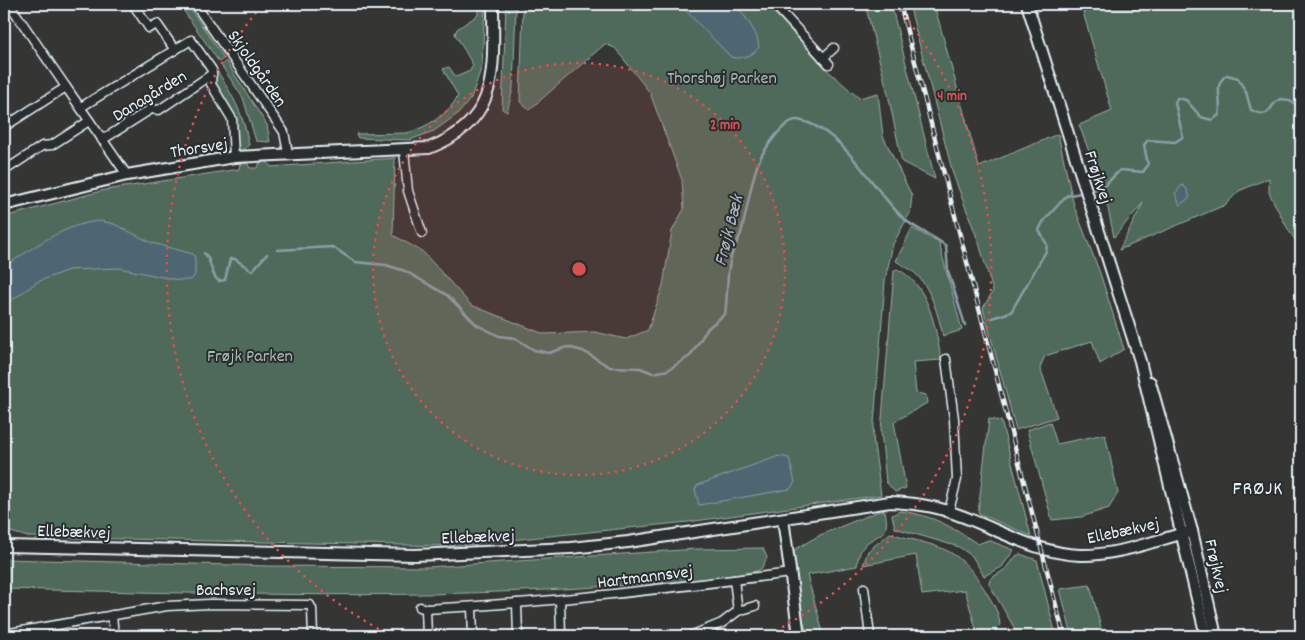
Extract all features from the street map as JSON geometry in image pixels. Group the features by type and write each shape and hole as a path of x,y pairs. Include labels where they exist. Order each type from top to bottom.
{"street":[{"name":"Danagården","path":"133,4 149,28 157,24 175,50"},
{"name":"Skjoldgården","path":"196,4 284,132 288,153"},
{"name":"Thorsvej","path":"5,203 126,175 234,157 288,153 404,150 429,148 449,140 462,132 478,114 489,90 493,65 493,4"},
{"path":"774,4 826,61 834,48"},
{"name":"Frøjkvej","path":"1027,4 1140,361 1206,636"},
{"name":"Danagården","path":"10,5 126,175"},
{"name":"Danagården","path":"81,107 191,40 212,70 211,84 232,119 234,157"},
{"name":"Danagården","path":"102,140 151,110 159,110 212,74"},
{"path":"4,127 66,87"},
{"name":"Danagården","path":"4,171 42,146 52,145 89,121"},
{"path":"404,150 408,191 422,234"},
{"path":"946,360 954,419 957,479 949,511"},
{"name":"Frøjkvej","path":"1140,361 1153,392 1192,531 1216,636"},
{"name":"Ellebækvej","path":"4,546 415,555 571,548 628,542 890,502 919,504 949,511 1041,549 1072,554 1106,553 1192,531"},
{"path":"782,519 792,573 800,636"},
{"name":"Hartmannsvej","path":"427,636 423,608 472,607 560,600 792,573"},
{"path":"734,580 738,611"},
{"path":"864,588 870,636"},
{"path":"560,600 562,636"},
{"path":"517,603 518,636"},
{"name":"Bachsvej","path":"4,634 166,606 210,604 310,606 312,609 313,636"},
{"path":"690,636 722,623 738,611 755,606"},
{"path":"472,607 473,636"},
{"path":"112,614 114,636"}],"green space":[{"path":"179,4 187,4 224,58 219,62"},
{"path":"478,4 485,4 482,66 471,98 459,113 434,131 410,140 358,138 356,134 407,133 429,124 449,109 458,96 443,69 449,67 456,77 470,71 473,65 455,34 457,29 478,15"},
{"name":"Frøjk Parken","path":"525,4 766,4 827,70 859,98 878,93 883,136 912,196 910,213 893,244 885,281 873,437 881,495 688,522 451,546 28,537 4,530 4,217 105,190 239,169 240,164 247,163 250,168 257,168 261,161 267,161 271,167 395,158 393,235 423,252 471,305 544,334 595,332 626,339 648,330 663,285 672,231 684,209 682,180 650,93 615,48 605,44 529,110 520,102 523,9"},
{"path":"865,4 891,4 935,179 902,162 888,94"},
{"path":"909,4 934,4 979,167 1058,134 1074,206 1100,273 1124,349 1100,364 1092,341 1045,356 1040,367 1057,417 1016,430 983,308 993,291 979,243 953,174"},
{"path":"1110,4 1280,4 1288,7 1301,4 1301,248 1289,231 1269,193 1269,178 1239,191 1225,205 1119,250 1143,203 1114,237 1105,194 1079,125 1112,111 1083,12"},
{"path":"510,6 516,7 513,88 507,112 502,109 506,8"},
{"path":"226,61 267,125 270,142 256,141 243,98 221,65"},
{"path":"218,72 234,99 244,124 249,145 240,152 230,106 214,81 213,76"},
{"path":"912,228 939,243 962,330 943,336 930,295 922,280 914,272 896,261"},
{"path":"897,269 917,285 924,296 937,334 941,360 913,362 916,393 926,395 927,403 894,422 906,488 895,492 886,482 881,431 894,271"},
{"path":"989,419 1001,421 1031,536 978,513"},
{"path":"1050,422 1057,444 1105,434 1118,493 1109,508 1081,517 1052,520 1027,430"},
{"path":"879,511 885,511 886,527 881,534 862,548 857,566 807,575 824,636 808,636 801,615 794,550 820,535"},
{"path":"900,511 933,519 978,544 988,540 1014,550 1002,567 984,576 972,556 959,547 895,528 892,515"},
{"path":"890,533 934,545 955,555 965,563 985,590 997,611 1000,625 991,636 978,636 965,590 922,595 916,555 863,565 868,551"},
{"path":"763,548 767,558 761,569 735,575 646,584 508,592 364,595 4,589 4,559 270,566 428,567 697,549"},
{"path":"1020,554 1037,560 1056,636 1019,636 989,584 990,579 1007,568 1016,556"},
{"path":"1090,585 1103,636 1072,636 1060,589"}],"water":[{"path":"679,4 735,4 753,29 759,47 754,53 746,56 739,58 731,57"},
{"path":"1182,185 1186,188 1190,197 1180,205 1175,194"},
{"path":"101,221 114,224 152,243 193,254 195,258 195,275 191,280 177,280 119,268 68,270 37,282 4,306 4,267 62,231 75,226"},
{"path":"779,456 789,458 795,482 790,489 699,505 695,489 698,485"}],"waterway":[{"name":"Frøjk Bæk","path":"1090,191 1103,187 1120,170 1143,172 1148,165 1144,145 1148,140 1175,142 1183,137 1175,103 1177,98 1186,100 1201,117 1212,120 1219,115 1219,88 1220,83 1227,75 1238,78 1246,92 1251,110 1258,113 1264,114 1270,110 1274,103 1282,99 1298,105 1301,112 1296,136 1301,146"},
{"name":"Frøjk Bæk","path":"277,250 333,247 355,262 386,265 405,271 447,295 477,325 499,336 515,338 534,350 549,353 567,347 583,351 610,367 640,368 653,373 668,370 690,356 708,328 725,314 729,264 741,233 757,166 763,153 780,131 792,121 798,120 814,125 828,134 855,160 890,205 902,217 946,246 948,271 965,325"},
{"name":"Frøjk Bæk","path":"992,318 1011,312 1046,251 1047,245 1039,230 1043,222 1066,196 1085,192"},
{"name":"Frøjk Bæk","path":"204,253 209,259 214,275 219,281 225,280 230,259 235,259 252,271 267,254"}],"railway":[{"path":"900,4 1064,636"}],"district":[{"name":"FRØJK","path":"1258,487"}],"park label":[{"name":"Thorshøj Parken","path":"722,77"}]}
